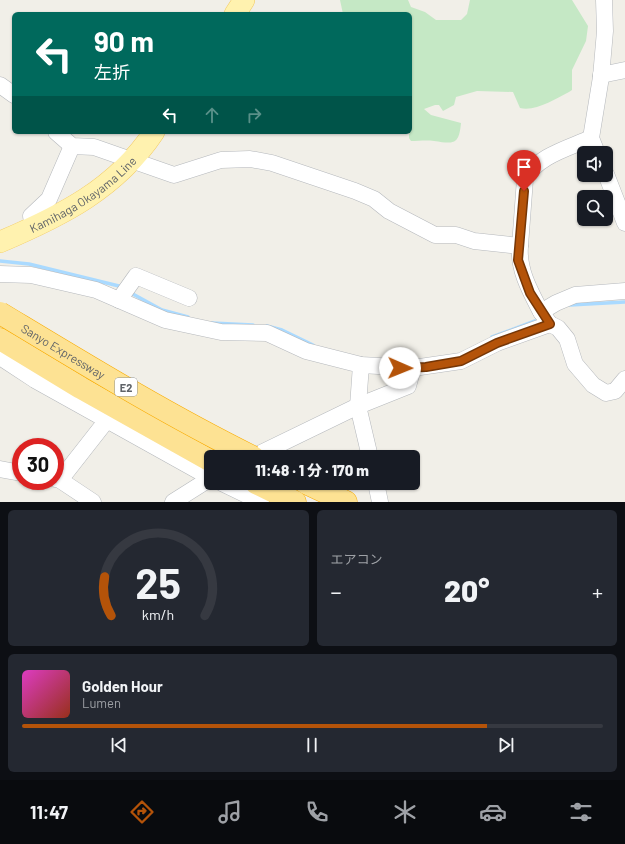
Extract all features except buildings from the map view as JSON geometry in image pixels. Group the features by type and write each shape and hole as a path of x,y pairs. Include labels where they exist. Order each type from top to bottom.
{"highway":[{"name":"Sanyo Expressway","path":"0,313 86,365 239,450"},
{"name":"Sanyo Expressway","path":"0,339 81,388 204,457"},
{"path":"270,490 295,502"},
{"path":"321,490 346,502"}],"main road":[{"path":"235,12 244,0"},
{"name":"Kamihaga Okayama Line","path":"0,242 33,228 68,210 100,190 131,160 152,134"}],"street":[{"path":"594,146 591,138 601,75 605,31 604,0"},
{"path":"601,75 625,70"},
{"path":"0,85 12,94"},
{"path":"58,134 72,146 94,147 174,175 222,160 250,159 272,163 374,199 389,212 435,235 456,234 474,241 520,246"},
{"path":"591,138 549,157 530,169 525,179 518,260 530,293 546,318 558,328 567,339 575,364 598,389 606,394 615,391 625,379"},
{"path":"33,228 31,216 49,199 72,146"},
{"path":"610,182 624,215"},
{"path":"0,274 31,275 96,290 165,320 221,332 267,333 306,351 360,365 413,368 461,361 546,318 556,303 576,295 625,291"},
{"path":"119,300 136,276 189,298"},
{"path":"0,357 35,380 211,478 173,502"},
{"path":"360,365 358,406 368,450"},
{"path":"267,450 358,406 408,386 413,368"},
{"path":"64,473 107,420"},
{"path":"0,469 12,471"},
{"path":"64,481 93,502"},
{"path":"236,490 261,502"},
{"path":"378,490 381,502"}],"green space":[{"path":"340,0 408,0 411,7 425,12 436,20 461,20 467,14 470,0 572,0 588,26 586,41 572,70 572,90 569,92 538,107 526,109 520,108 513,92 477,91 456,97 454,105 443,111 439,105 424,109 431,115 461,123 459,136 457,139 446,143 411,141 409,138 409,134 412,134 412,12 343,12"}],"waterway":[{"path":"0,261 29,264 123,287"},
{"path":"131,293 162,310 188,317"},
{"path":"570,305 625,302"},
{"path":"492,337 535,321"},
{"path":"212,323 253,325"},
{"path":"267,326 282,330 313,345"}],"route":[{"path":"400,368 426,367 461,361 497,343 550,324 530,293 518,260 524,191"}]}
